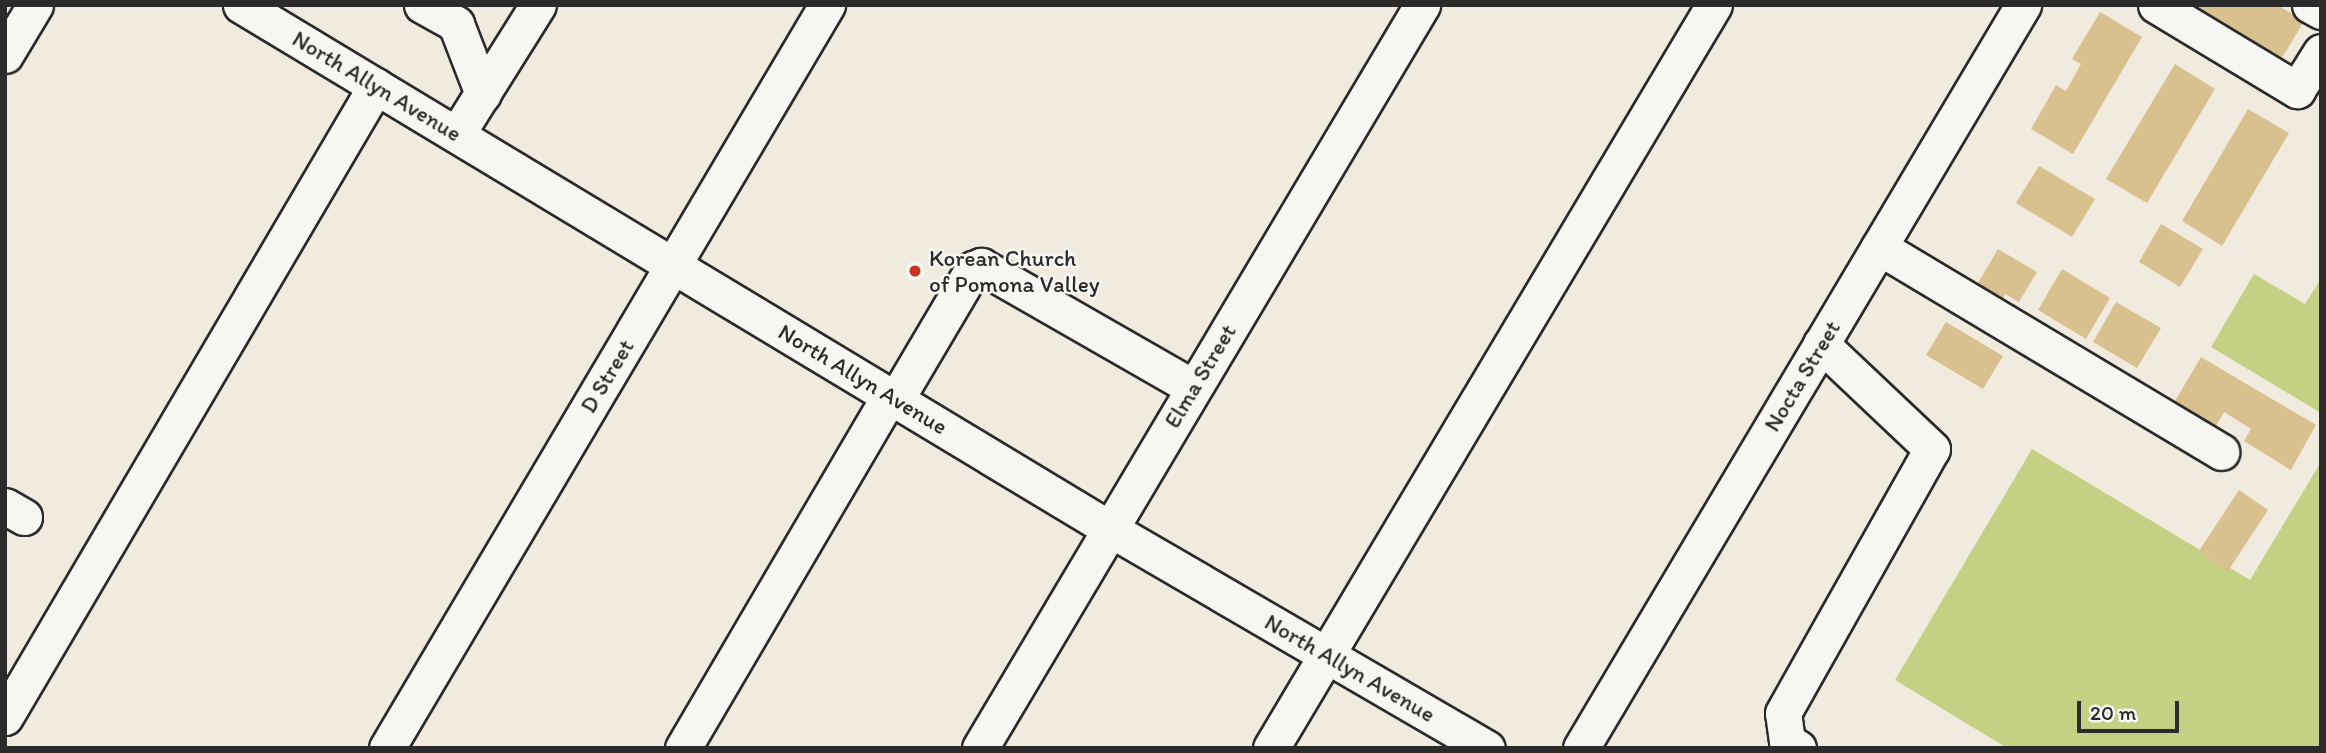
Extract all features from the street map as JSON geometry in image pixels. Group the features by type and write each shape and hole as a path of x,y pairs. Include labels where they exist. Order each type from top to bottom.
{"street":[{"path":"5,55 35,5"},
{"name":"North Allyn Avenue","path":"242,5 1110,529 1486,748"},
{"path":"422,5 456,24 483,94"},
{"path":"457,134 538,5"},
{"name":"D Street","path":"387,748 827,5"},
{"name":"Elma Street","path":"980,748 1422,5"},
{"path":"1271,748 1714,5"},
{"name":"Nocta Street","path":"1581,748 2023,5"},
{"path":"2156,5 2297,90 2321,52"},
{"path":"2310,5 2321,11"},
{"path":"5,718 376,86"},
{"path":"1879,247 2221,452"},
{"path":"683,748 893,397 974,269 981,265 1194,387"},
{"path":"1798,748 1787,741 1783,713 1932,449 1821,344"}],"green space":[{"path":"2254,274 2305,304 2321,279 2321,413 2211,347"},
{"path":"2032,449 2250,580 2321,462 2321,748 2007,748 1895,680"}],"building":[{"path":"2172,5 2277,5 2304,21 2276,68"},
{"path":"2100,12 2142,37 2073,154 2031,129 2056,85 2066,91 2081,64 2072,59"},
{"path":"2175,64 2215,89 2147,203 2106,179"},
{"path":"2248,109 2289,133 2222,246 2182,221"},
{"path":"2039,166 2095,199 2072,237 2016,203"},
{"path":"2161,224 2203,249 2180,287 2139,262"},
{"path":"1998,249 2037,272 2019,302 2005,294 1999,305 1974,290"},
{"path":"2062,269 2110,298 2086,339 2038,310"},
{"path":"2116,302 2161,328 2137,368 2093,342"},
{"path":"1946,322 2003,356 1983,389 1926,355"},
{"path":"2201,357 2316,425 2291,470 2244,441 2251,429 2224,412 2216,426 2175,401"},
{"path":"2239,490 2268,510 2228,571 2199,551"}],"place":[{"name":"Korean Church of Pomona Valley","path":"915,271"}]}
